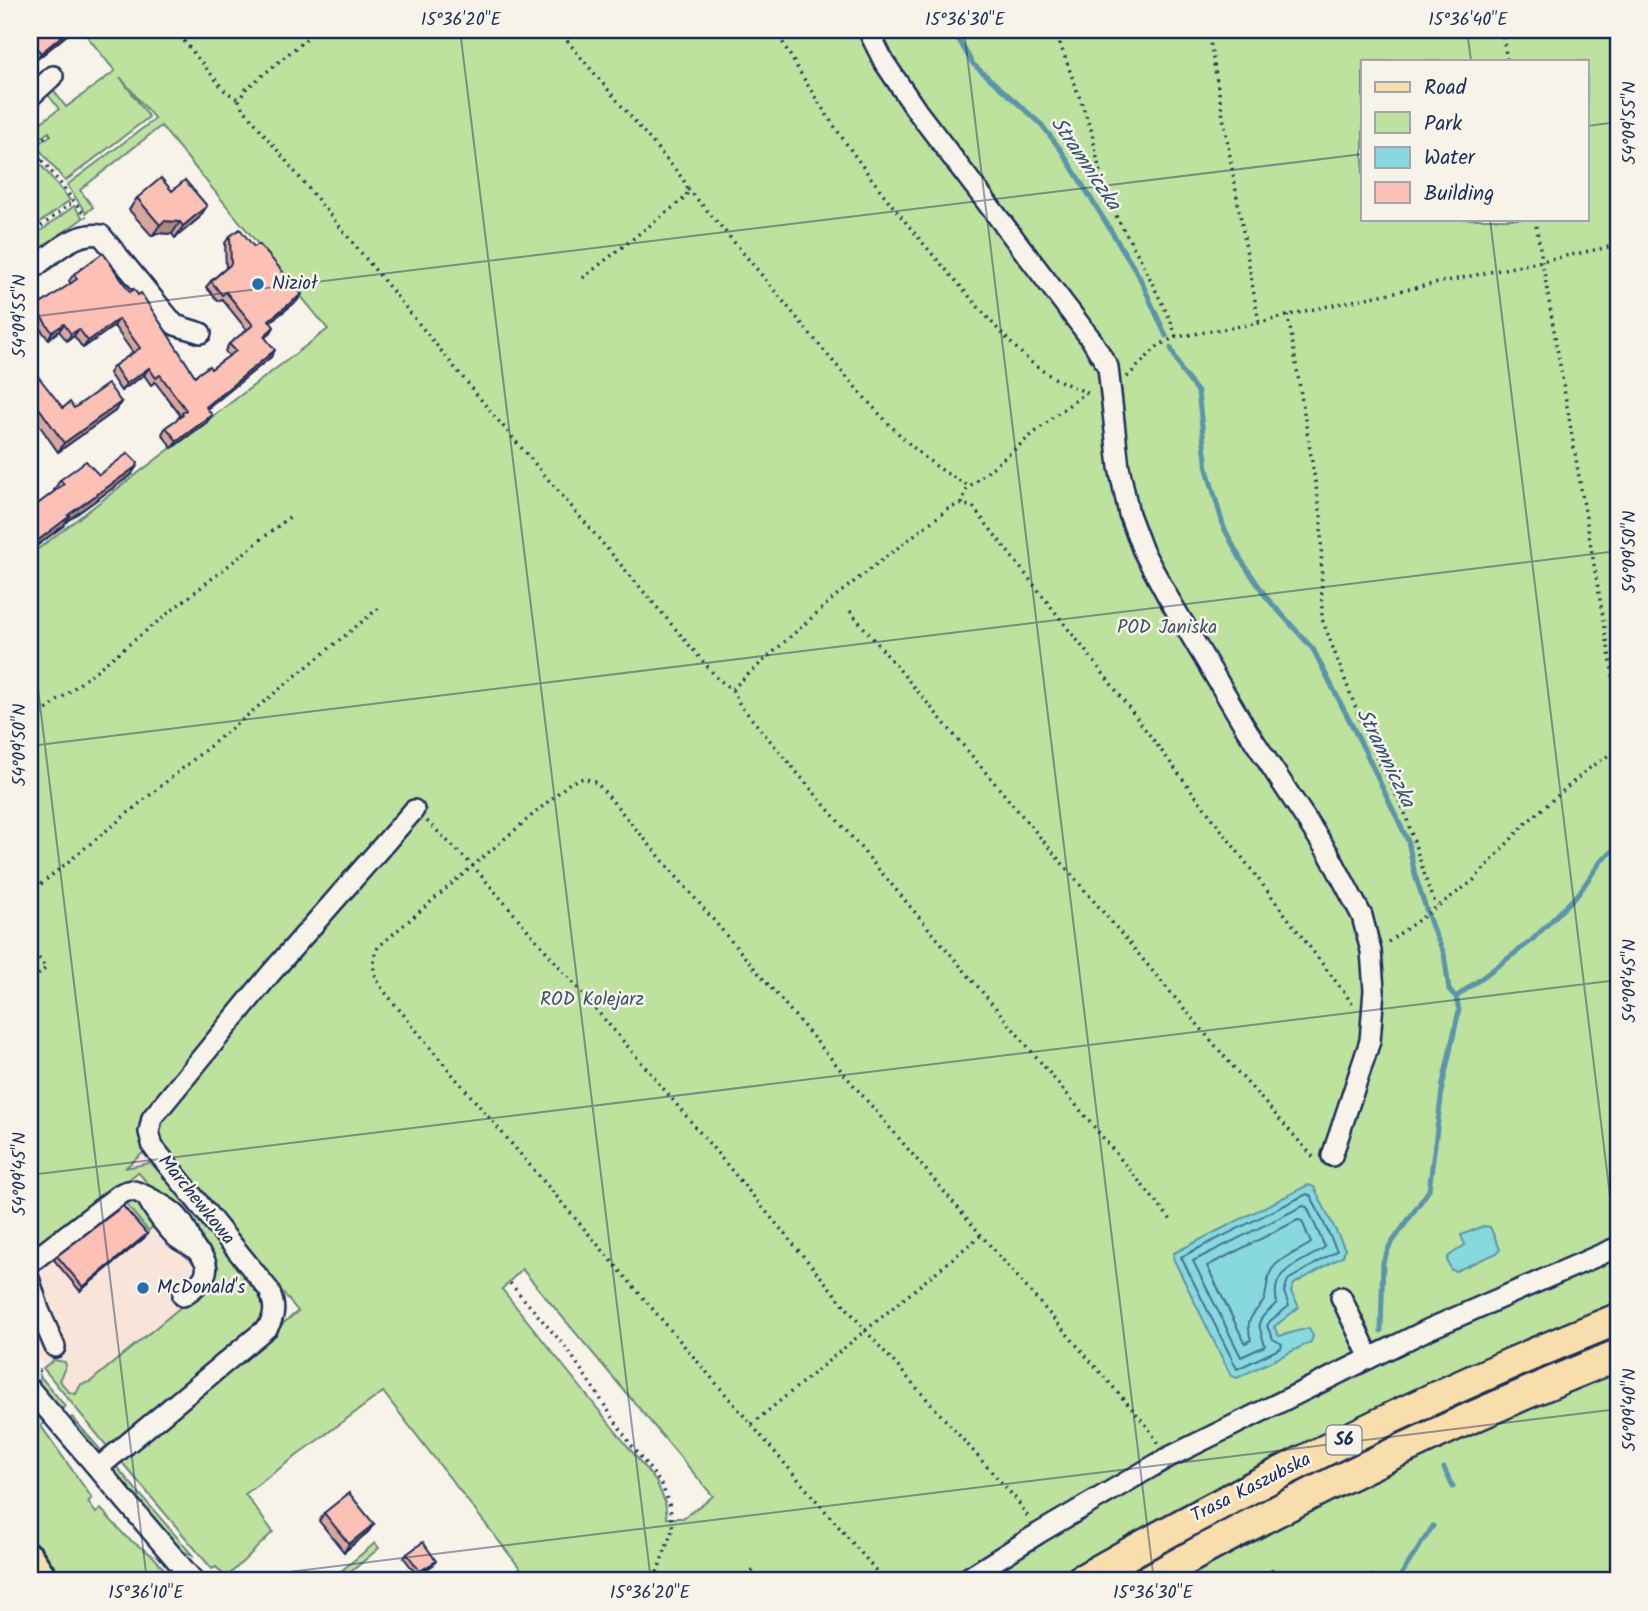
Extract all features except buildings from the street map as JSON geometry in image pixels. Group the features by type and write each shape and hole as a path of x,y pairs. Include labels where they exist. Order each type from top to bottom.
{"highway":[{"name":"Trasa Kaszubska","path":"1080,1581 1214,1506 1332,1446 1491,1373 1618,1319"},
{"name":"Trasa Kaszubska","path":"1147,1581 1363,1469 1454,1426 1618,1355"}],"main road":[{"path":"30,1556 47,1581"}],"street":[{"path":"868,30 884,62 917,111 1091,340 1108,367 1119,467 1129,514 1143,551 1245,727 1329,854 1362,916 1371,951 1374,990 1370,1041 1332,1156"},
{"path":"30,97 52,76"},
{"path":"30,271 75,238 87,233 101,235 175,325 201,333"},
{"name":"Marchewkowa","path":"98,1468 268,1327 274,1317 275,1304 269,1290 153,1147 149,1132 152,1118 271,973 414,810"},
{"path":"30,1263 120,1194 135,1190 168,1207 188,1230 194,1248 206,1264 204,1280 183,1296"},
{"path":"963,1581 1167,1458 1429,1329 1618,1247"},
{"path":"30,1281 55,1347"},
{"path":"1341,1297 1370,1358"},
{"path":"30,1389 194,1581"}],"path":[{"path":"175,30 225,91 239,100 324,210 496,418 718,679 732,689 740,705 1171,1220"},
{"path":"239,100 246,89 317,30"},
{"path":"558,30 779,299 881,416 948,476 970,486"},
{"path":"776,30 802,77 891,206 924,245 988,318 1033,363 1057,380 1088,393"},
{"path":"1055,30 1091,130 1102,182 1176,337"},
{"path":"1208,30 1259,323"},
{"path":"1502,30 1507,60"},
{"path":"50,134 31,145 87,218 87,233"},
{"path":"30,169 42,159"},
{"path":"579,281 686,197 688,189"},
{"path":"30,235 74,201"},
{"path":"1535,220 1618,705"},
{"path":"962,504 965,492 970,486 1081,395 1112,386 1129,376 1159,345 1176,337 1259,323 1618,245"},
{"path":"1289,315 1321,517 1322,620 1369,743 1404,810 1432,898 1438,905"},
{"path":"732,689 837,595 949,509 962,504 973,508 1020,566 1350,1001 1361,1013 1372,1016"},
{"path":"30,723 292,515"},
{"path":"30,893 380,607"},
{"path":"850,611 1304,1149 1316,1161 1325,1163 1332,1156"},
{"path":"1371,951 1391,940 1473,880 1525,824 1587,770 1618,749"},
{"path":"885,1581 452,1074 380,986 373,972 372,960 378,947 571,782 584,778 597,783 1146,1425 1167,1458"},
{"path":"414,810 438,829 473,866 633,1052 866,1331 1016,1499 1039,1533"},
{"path":"30,947 46,968 30,982"},
{"path":"752,1424 981,1235"},
{"path":"510,1283 568,1350 608,1412 662,1485 670,1507 673,1528 654,1581"},
{"path":"1271,1569 1282,1581"},
{"path":"741,1581 754,1570"}],"shaded area":[{"name":"McDonald's","path":"146,1150 267,1301 101,1434 30,1349 30,1246"}],"green space":[{"path":"82,30 1618,30 1618,1581 530,1581 383,1392 245,1494 273,1532 225,1579 226,1581 222,1581 223,1574 216,1567 212,1569 120,1460 298,1311 157,1140 160,1121 275,982 426,810 414,799 331,892 152,1106 150,1147 125,1168 150,1163 165,1174 267,1301 267,1319 112,1446 106,1445 43,1368 54,1360 65,1362 66,1366 59,1380 69,1392 76,1394 81,1384 90,1382 211,1282 155,1192 138,1172 78,1222 30,1253 30,555 328,329 161,126 80,190 93,207 86,213 67,185 155,119 120,77 149,117 65,181 36,145 51,135 49,132 33,143 30,139 30,128 59,109 46,92 50,86 66,107 115,71","holes":["522,1269 713,1496 683,1518 667,1518 665,1502 657,1483 502,1289"]},
{"path":"41,165 70,200 30,230 30,173"},
{"path":"74,206 83,218 30,257 30,239"},
{"path":"133,1196 158,1222 148,1231 122,1199"},
{"path":"39,1375 65,1406 60,1411 40,1387"},
{"path":"30,1402 46,1421 41,1426 92,1498 88,1502 96,1513 101,1509 126,1537 153,1556 174,1581 61,1581 30,1538"},
{"path":"72,1417 104,1454 96,1454 68,1420"},
{"path":"114,1464 194,1557 176,1547 112,1472"},
{"path":"375,1543 379,1548 340,1581 329,1581"}],"water":[{"path":"1308,1185 1314,1187 1345,1249 1343,1256 1294,1284 1291,1292 1299,1307 1274,1327 1279,1336 1309,1328 1313,1336 1311,1342 1237,1378 1231,1376 1173,1258 1174,1253"},
{"path":"1484,1226 1490,1227 1500,1249 1497,1253 1456,1271 1451,1270 1447,1260 1449,1256 1465,1245 1461,1235"}],"waterway":[{"name":"Stramniczka","path":"953,30 973,64 1041,124 1061,150 1139,276 1166,336"},
{"name":"Stramniczka","path":"1171,348 1182,372 1198,392 1207,469 1224,528 1241,560 1267,598 1313,649 1367,755 1408,841 1415,875 1432,927 1444,953 1449,990 1456,997 1459,1010 1443,1083 1429,1190 1389,1247 1383,1262 1381,1331"},
{"name":"Stramniczka","path":"1456,997 1530,942 1579,893 1601,861 1618,847"},
{"path":"1444,1468 1453,1487"},
{"path":"1397,1581 1433,1526"}],"place":[{"name":"Nizioł","path":"258,284"},
{"name":"McDonald's","path":"143,1288"}],"park label":[{"name":"POD Janiska","path":"1167,628"},
{"name":"ROD Kolejarz","path":"592,1000"}]}
